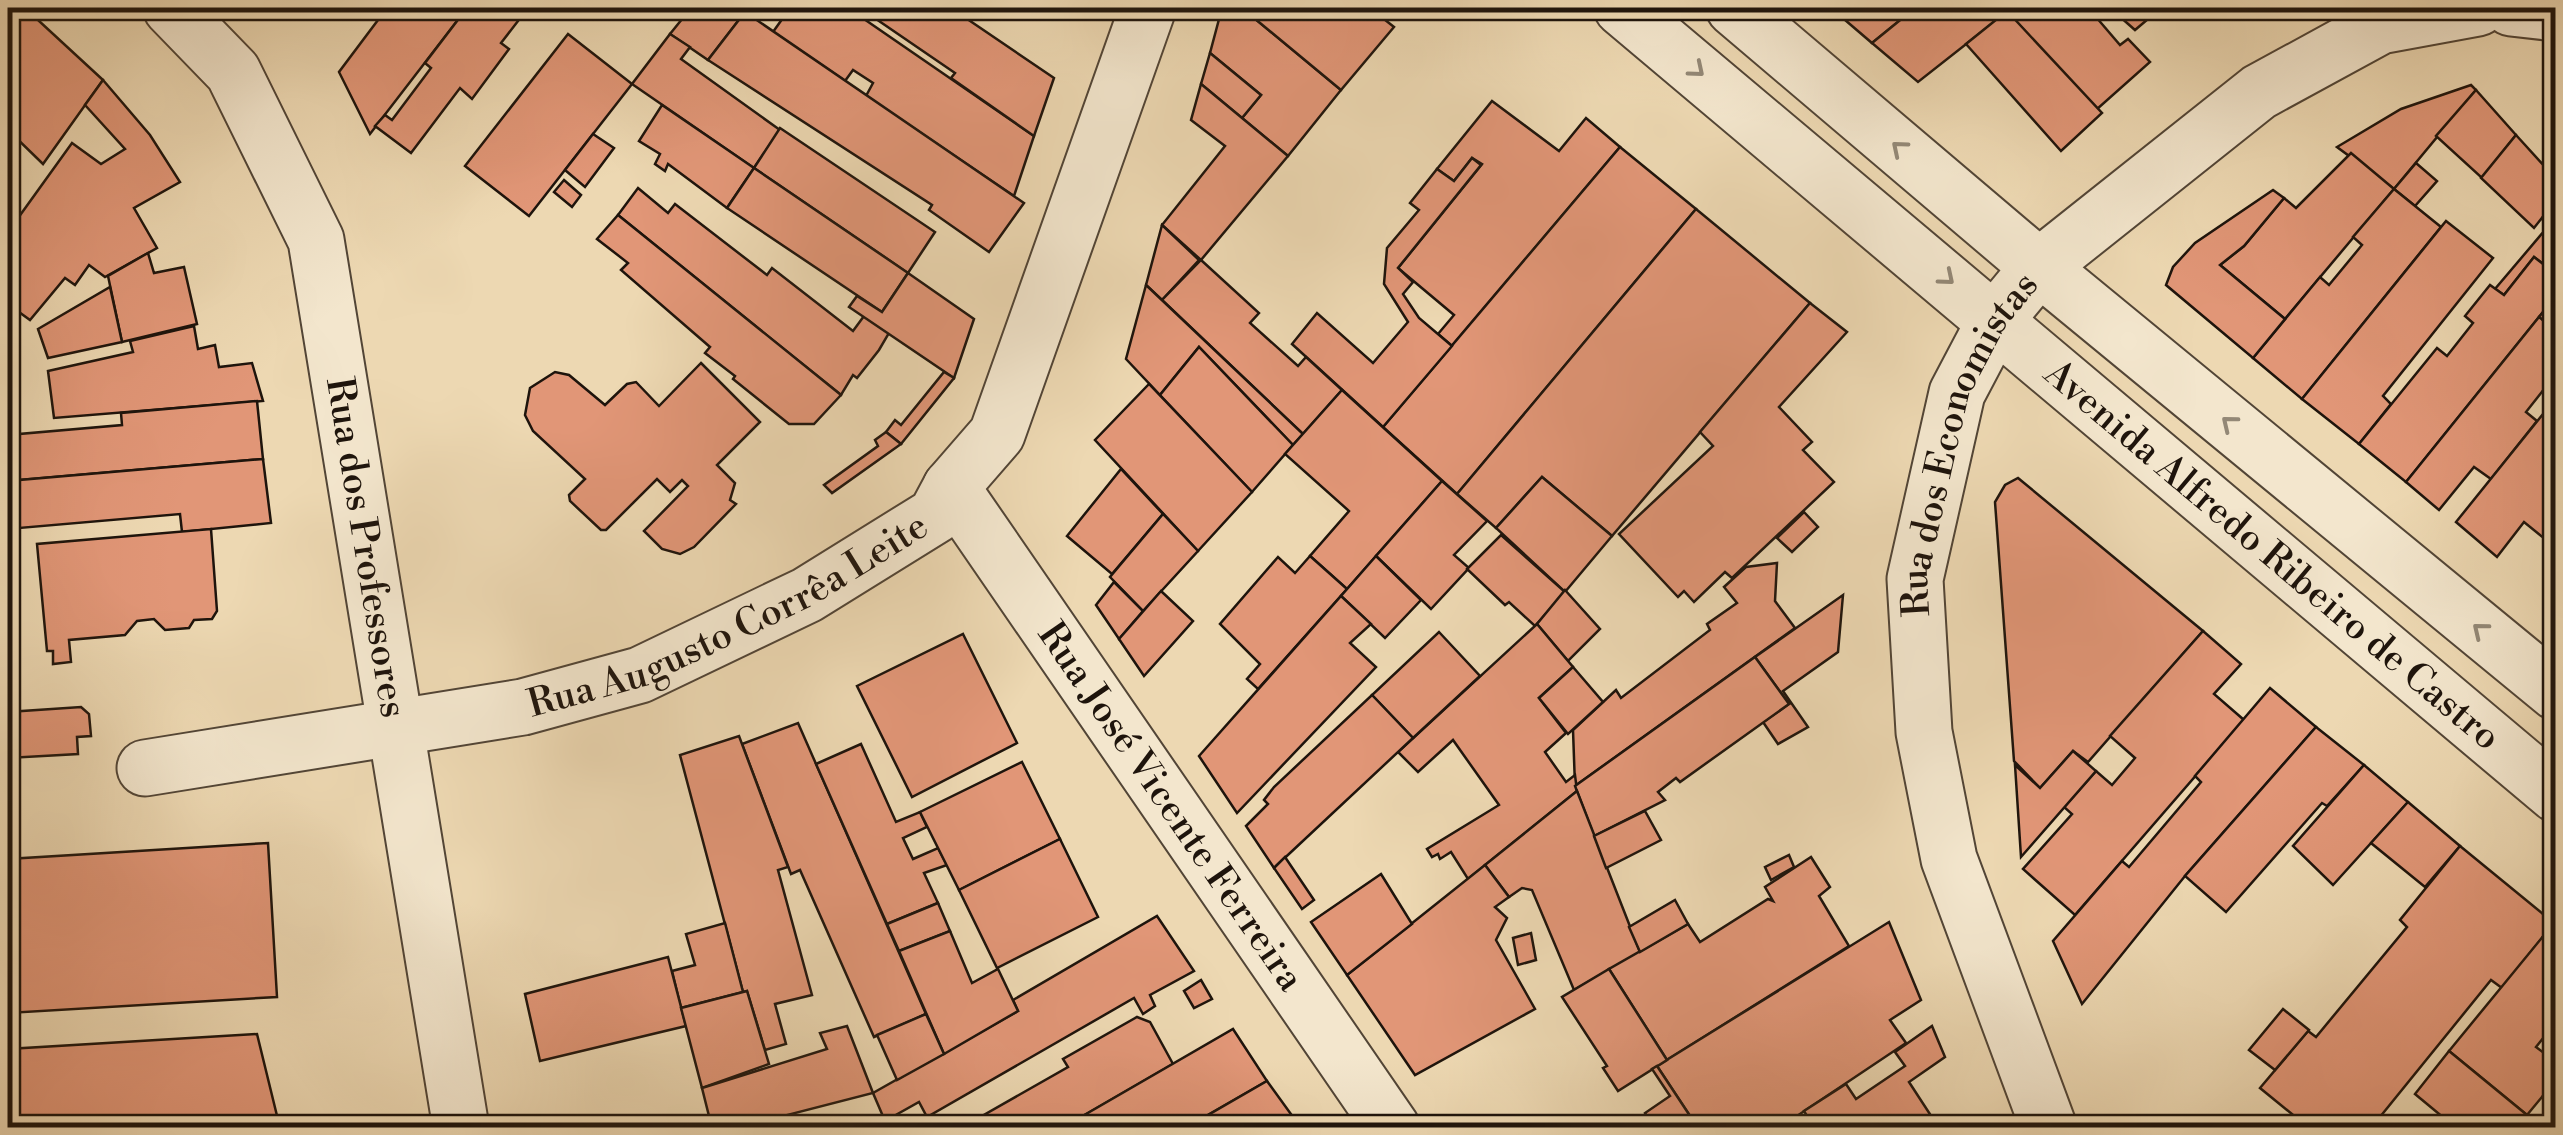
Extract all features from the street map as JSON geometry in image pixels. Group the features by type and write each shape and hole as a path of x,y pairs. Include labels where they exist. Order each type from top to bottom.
{"street":[{"name":"Rua dos Professores","path":"171,8 233,72 316,240 461,1128"},
{"name":"Rua Augusto Corrêa Leite","path":"145,768 524,707 640,675 807,596 936,515 951,486 997,434 1148,8"},
{"name":"Avenida Alfredo Ribeiro de Castro","path":"1622,8 1996,318 2556,794"},
{"name":"Avenida Alfredo Ribeiro de Castro","path":"1734,8 2040,267 2556,692"},
{"name":"Rua dos Economistas","path":"2049,1128 1949,858 1924,732 1914,579 1957,393 1996,318 2040,267 2258,92 2380,26 2478,8"},
{"path":"2511,8 2556,13"},
{"name":"Rua José Vicente Ferreira","path":"951,486 1392,1128"}],"building":[{"path":"8,8 25,8 103,80 43,164 8,130"},
{"path":"387,8 467,8 370,134 339,72"},
{"path":"467,8 528,8 501,43 509,49 472,99 460,88 411,153 375,126 385,115 392,120 431,68 425,63"},
{"path":"691,8 738,8 745,12 708,60 670,34"},
{"path":"790,8 848,8 1034,136 1014,196 866,96 873,83 853,70 845,81 773,32"},
{"path":"860,8 951,8 1054,78 1034,136 951,78 955,73"},
{"path":"1222,8 1242,8 1341,90 1288,156 1242,118 1261,95 1210,53"},
{"path":"1242,8 1370,8 1394,27 1341,90"},
{"path":"1831,8 1915,8 1872,43"},
{"path":"1915,8 2012,8 1918,82 1872,43"},
{"path":"2107,8 2096,17 2120,45 2128,39 2150,62 2096,110 2007,11"},
{"path":"2110,8 2161,8 2135,30"},
{"path":"2007,11 2102,113 2061,151 1966,44"},
{"path":"745,12 1024,203 989,252 929,210 932,205 708,60"},
{"path":"568,34 632,84 529,216 465,166"},
{"path":"670,34 690,47 681,59 780,130 754,168 632,84"},
{"path":"1210,53 1261,95 1242,118 1201,84"},
{"path":"103,80 150,135 180,182 134,208 157,248 105,277 89,265 75,285 65,278 30,320 8,304 8,232 72,143 101,164 125,149 85,105"},
{"path":"1201,84 1288,156 1201,260 1162,225 1225,146 1191,120"},
{"path":"2471,85 2476,90 2394,189 2337,147 2401,109"},
{"path":"2476,90 2516,135 2482,178 2436,136"},
{"path":"1492,101 1559,151 1586,118 1620,147 1452,346 1438,334 1454,315 1398,268 1482,164 1472,158 1454,181 1437,169"},
{"path":"662,105 754,168 727,208 668,164 665,171 655,164 660,154 639,141"},
{"path":"780,128 935,232 908,273 754,168"},
{"path":"593,134 614,148 585,187 565,170"},
{"path":"2516,135 2556,179 2556,200 2534,228 2481,178"},
{"path":"1620,147 1696,209 1457,494 1383,427"},
{"path":"2351,153 2394,189 2285,319 2220,265 2244,246 2284,198 2296,208"},
{"path":"1472,158 1481,165 1398,268 1413,282 1403,294 1419,318 1452,346 1383,427 1292,344 1317,313 1373,363 1408,322 1384,284 1387,248 1419,210 1410,203 1437,169 1454,181"},
{"path":"2416,163 2437,181 2415,206 2394,189"},
{"path":"754,168 908,273 882,312 727,208"},
{"path":"564,180 581,195 572,207 554,192"},
{"path":"638,188 668,213 675,204 767,275 772,268 853,331 864,316 889,333 879,350 857,378 853,375 841,395 618,215"},
{"path":"2394,189 2441,227 2302,399 2253,358 2320,277 2329,285 2362,245 2353,237"},
{"path":"2273,190 2284,198 2244,246 2220,265 2285,319 2253,358 2166,285 2173,267 2195,243"},
{"path":"1696,209 1810,303 1612,536 1542,477 1496,528 1457,494"},
{"path":"618,215 841,395 814,424 789,424 733,379 735,376 705,353 710,347 621,270 628,263 597,239"},
{"path":"2556,217 2556,274 2534,257 2504,295 2495,289"},
{"path":"2446,221 2493,258 2383,396 2391,404 2359,444 2302,399"},
{"path":"1162,225 1199,260 1162,300 1146,285"},
{"path":"148,253 154,273 184,267 197,324 122,342 108,276"},
{"path":"2534,257 2556,274 2556,296 2406,482 2359,444 2437,348 2447,356 2473,323 2465,316 2490,285 2504,295"},
{"path":"1201,260 1259,313 1250,323 1298,366 1306,357 1342,390 1303,434 1162,300"},
{"path":"908,273 974,319 954,378 849,307 857,296 882,312"},
{"path":"1146,285 1303,434 1293,445 1199,347 1160,395 1126,359"},
{"path":"110,287 122,342 48,358 38,329"},
{"path":"2556,296 2556,331 2539,317"},
{"path":"1810,303 1847,332 1779,407 1812,442 1803,450 1834,482 1732,578 1725,572 1694,602 1684,591 1678,597 1619,534 1713,446 1700,432"},
{"path":"2539,317 2556,331 2556,374 2526,412 2537,421 2491,479 2474,467 2439,510 2406,482"},
{"path":"194,326 198,349 215,345 219,367 252,363 263,401 54,418 48,371 133,352 130,341"},
{"path":"1199,347 1293,445 1252,492 1160,395"},
{"path":"701,363 760,422 717,465 735,483 730,500 736,504 694,547 680,554 662,549 644,531 688,486 682,480 670,492 657,479 606,530 601,530 570,501 569,495 585,479 533,431 525,415 530,388 555,372 569,375 605,405 627,384 636,382 659,406"},
{"path":"944,372 954,378 901,444 886,432 895,420 901,425"},
{"path":"1149,384 1252,492 1198,551 1095,440"},
{"path":"1342,390 1442,481 1347,589 1310,556 1349,511 1285,454"},
{"path":"2556,398 2556,548 2524,522 2497,557 2456,522"},
{"path":"257,401 263,459 8,481 8,435 122,425 121,413"},
{"path":"886,432 901,444 832,493 824,485 878,446 875,440"},
{"path":"263,459 271,523 182,532 180,514 8,529 8,481"},
{"path":"1121,469 1163,514 1112,574 1067,536"},
{"path":"1542,477 1612,536 1565,592 1496,528"},
{"path":"2018,478 2203,631 2088,762 2073,751 2040,788 2014,761 1995,502 2005,485"},
{"path":"1442,481 1487,521 1454,555 1469,568 1431,609 1376,556"},
{"path":"1804,512 1818,527 1792,552 1777,538"},
{"path":"1163,514 1198,551 1143,611 1110,577"},
{"path":"211,529 217,611 212,619 194,620 189,628 165,630 154,619 137,621 125,635 69,640 71,662 53,664 53,651 47,651 37,544"},
{"path":"1501,535 1565,592 1535,626 1509,602 1505,605 1467,569"},
{"path":"1310,556 1347,589 1258,689 1247,679 1260,664 1220,624 1278,557 1295,573"},
{"path":"1376,556 1421,600 1385,638 1341,596"},
{"path":"1777,563 1775,601 1795,628 1575,786 1573,730 1616,690 1621,698 1710,630 1707,624 1737,603 1724,587 1746,567"},
{"path":"1114,582 1143,611 1119,639 1096,605"},
{"path":"1565,590 1600,629 1568,661 1537,624"},
{"path":"1161,591 1193,621 1144,676 1119,639"},
{"path":"1843,595 1838,652 1783,691 1808,727 1778,744 1763,722 1789,704 1755,657"},
{"path":"1341,596 1371,624 1350,643 1376,667 1237,813 1199,756"},
{"path":"1537,624 1573,667 1539,698 1566,733 1545,752 1566,782 1575,775 1577,791 1468,879 1451,852 1440,859 1438,854 1432,857 1427,849 1499,805 1453,740 1418,772 1398,752"},
{"path":"2203,631 2241,664 2214,694 2244,720 2075,915 2023,869 2072,814 2064,807 2096,771 2112,785 2135,758 2110,736"},
{"path":"1439,632 1480,676 1413,738 1372,695"},
{"path":"963,634 1017,743 912,797 857,686"},
{"path":"1755,657 1789,704 1680,782 1676,778 1658,792 1665,800 1594,836 1575,786"},
{"path":"1573,667 1603,702 1568,734 1539,698"},
{"path":"2270,688 2316,727 2185,876 2082,1004 2053,941 2122,861 2129,867 2201,782 2195,776"},
{"path":"1372,695 1413,738 1274,868 1246,826 1268,804 1264,800 1274,787"},
{"path":"81,707 89,714 91,736 77,737 78,754 8,758 8,712"},
{"path":"798,723 926,1014 874,1037 800,870 791,874 742,744"},
{"path":"2316,727 2364,765 2327,806 2322,803 2226,912 2185,876"},
{"path":"739,736 788,867 778,870 812,995 775,1004 786,1044 765,1050 747,991 743,992 680,755"},
{"path":"861,744 896,822 920,812 927,827 903,838 913,859 938,848 947,865 924,873 938,903 887,924 816,764"},
{"path":"2073,751 2096,771 2021,857 2015,765 2040,788"},
{"path":"1022,762 1060,839 959,890 920,812"},
{"path":"2364,765 2408,802 2333,885 2293,846"},
{"path":"1577,791 1640,952 1574,990 1532,890 1522,888 1509,897 1485,865"},
{"path":"2408,802 2460,846 2425,887 2371,843"},
{"path":"1645,811 1661,840 1606,868 1594,836"},
{"path":"1060,839 1098,917 997,968 959,890"},
{"path":"268,843 277,997 8,1013 8,859"},
{"path":"2460,846 2554,923 2502,988 2491,980 2371,1128 2309,1128 2260,1088 2308,1031 2316,1037 2407,927 2400,920"},
{"path":"1789,855 1794,867 1771,880 1765,867"},
{"path":"1285,857 1314,900 1302,909 1274,868"},
{"path":"1811,857 1830,887 1819,896 1849,946 1667,1060 1609,969 1688,924 1700,942 1768,899 1773,901 1765,887"},
{"path":"1485,865 1509,897 1495,907 1507,918 1496,940 1535,1009 1415,1075 1347,975"},
{"path":"1381,874 1412,924 1347,975 1311,922"},
{"path":"1675,900 1688,924 1640,952 1629,927"},
{"path":"938,903 950,931 899,951 887,924"},
{"path":"1157,916 1194,971 1150,995 1155,1006 1143,1014 1134,998 927,1117 919,1102 885,1121 873,1093 1018,1011 1013,1000"},
{"path":"1889,922 1921,1000 1890,1020 1906,1043 1779,1128 1698,1128 1657,1066"},
{"path":"725,923 743,992 681,1008 672,971 695,965 686,934"},
{"path":"2554,923 2556,1022 2536,1047 2556,1062 2556,1080 2527,1115 2449,1051"},
{"path":"950,931 972,983 998,969 1018,1011 944,1054 899,951"},
{"path":"1531,933 1536,960 1518,965 1513,938"},
{"path":"668,957 686,1026 540,1061 525,994"},
{"path":"1609,969 1667,1060 1618,1091 1603,1068 1607,1066 1562,997"},
{"path":"1201,980 1212,999 1194,1008 1184,991"},
{"path":"747,991 769,1064 702,1088 681,1008"},
{"path":"2283,1009 2309,1030 2275,1070 2249,1050"},
{"path":"926,1014 944,1054 897,1080 877,1035"},
{"path":"1137,1017 1150,1022 1173,1064 1062,1128 961,1128 1068,1067 1063,1059"},
{"path":"847,1026 873,1093 737,1128 712,1128 702,1088 827,1049 820,1033"},
{"path":"1932,1026 1945,1057 1909,1082 1939,1128 1814,1128 1804,1111 1846,1084 1856,1099 1905,1066 1895,1052"},
{"path":"1233,1029 1267,1081 1192,1124 1187,1116 1167,1128 1062,1128"},
{"path":"257,1034 280,1128 8,1128 8,1049"},
{"path":"2449,1051 2527,1115 2517,1128 2456,1128 2415,1094"},
{"path":"1657,1066 1698,1128 1654,1128 1645,1113 1670,1096 1652,1069"},
{"path":"1267,1081 1301,1128 1209,1128 1203,1118"},
{"path":"2556,1100 2556,1128 2533,1128"}]}
